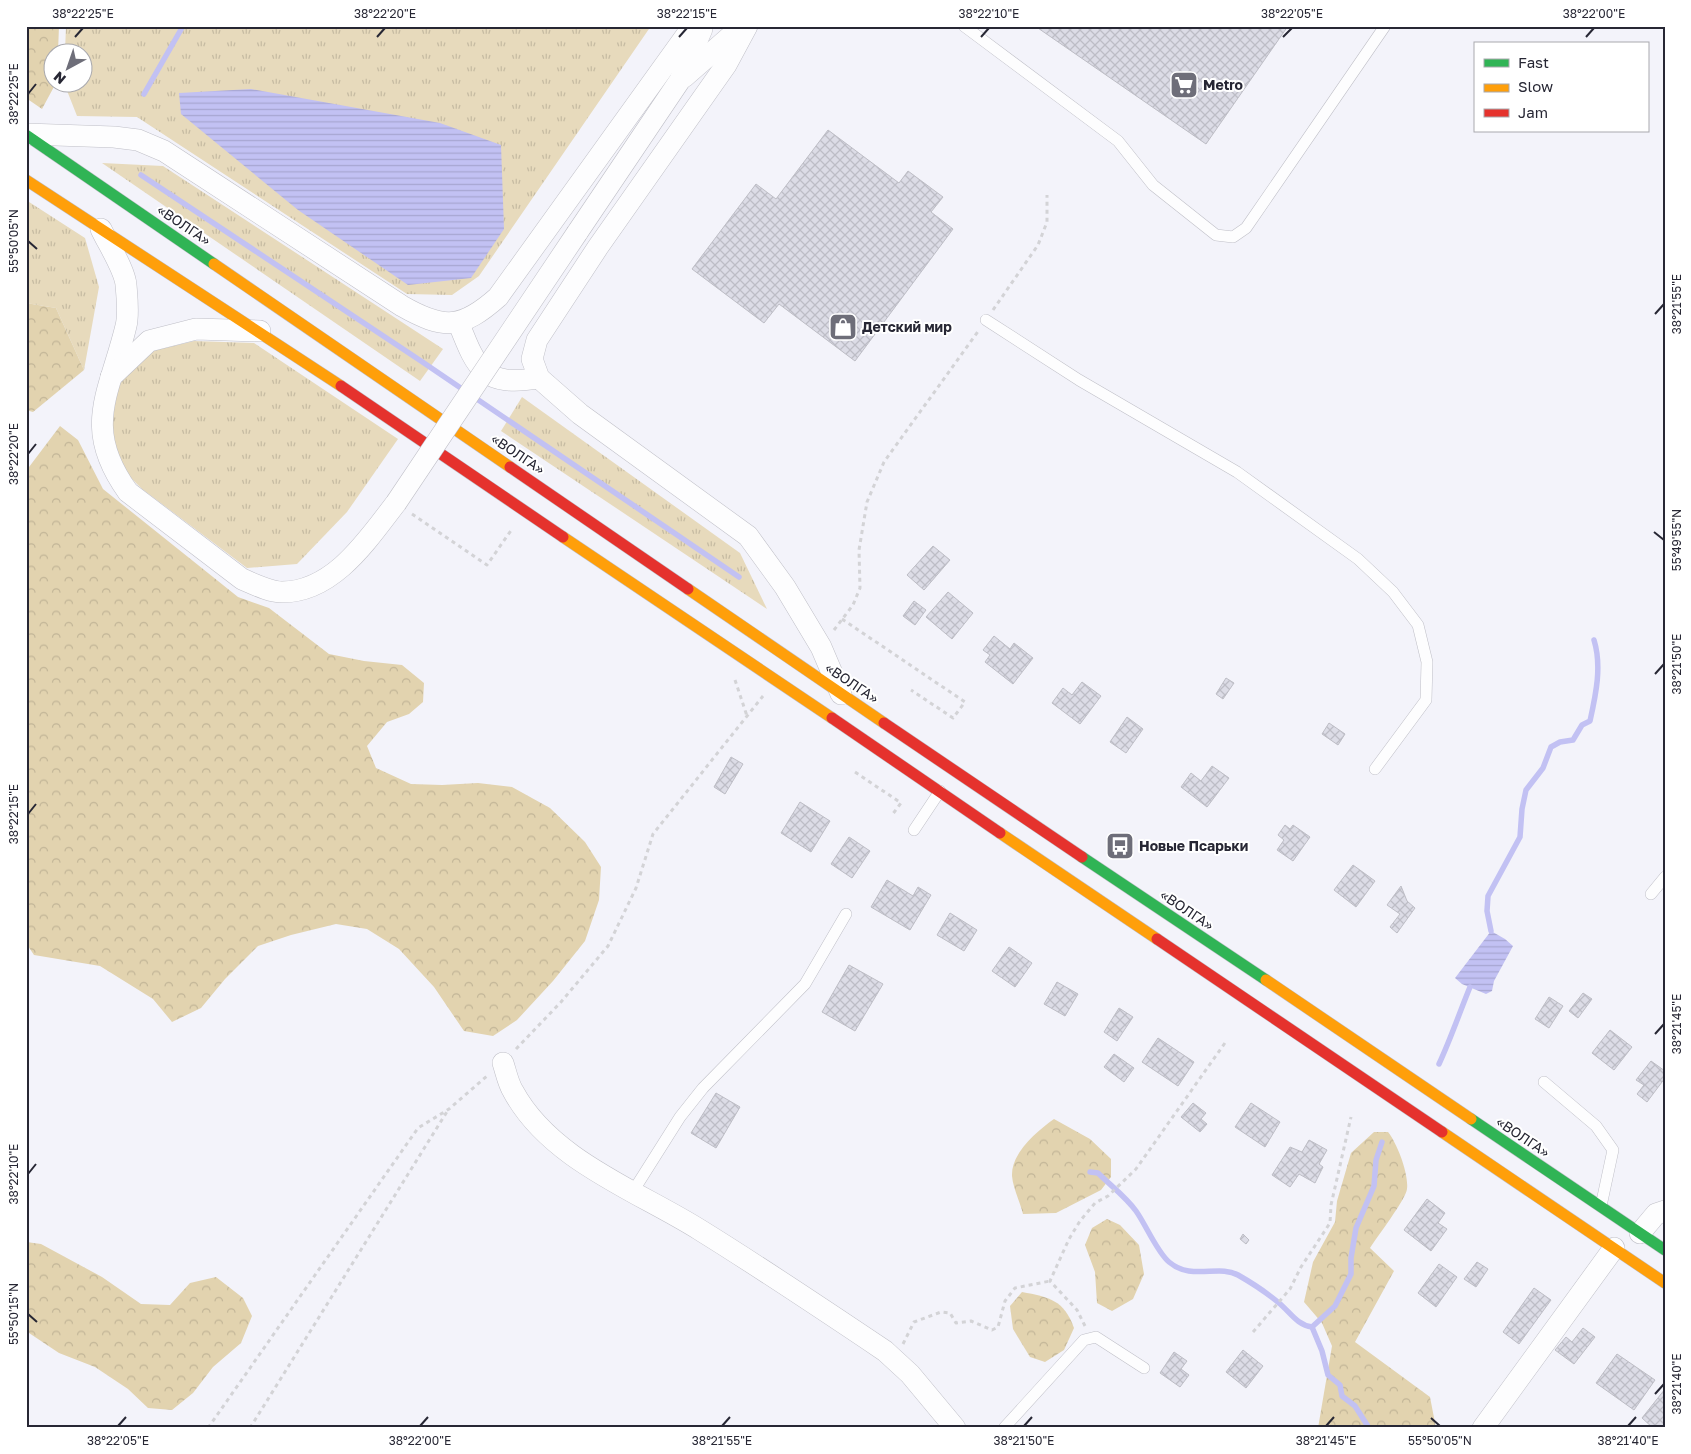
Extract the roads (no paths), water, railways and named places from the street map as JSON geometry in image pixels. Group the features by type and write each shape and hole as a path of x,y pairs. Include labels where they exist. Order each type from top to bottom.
{"highway":[{"name":"«ВОЛГА»","path":"26,135 841,694 1665,1250"},
{"path":"26,180 260,331 1665,1283"}],"street":[{"path":"26,135 114,137 138,140 164,151 402,306 426,318 459,324 480,313 498,297 693,26"},
{"path":"101,229 126,282 127,324 109,379 103,406 104,447 114,473 128,492 242,579 258,586 281,592 308,587 337,570 404,508 577,233 680,80 703,26"},
{"path":"680,80 741,26"},
{"path":"747,26 726,65 598,246 537,340 532,358 539,378 580,414 748,536 785,587 821,647 841,694"},
{"path":"459,324 474,361 485,371 501,379 516,382 539,378"},
{"path":"109,379 149,341 196,329 260,331"},
{"path":"503,1063 512,1091 537,1124 554,1141 613,1183 698,1229 895,1360 910,1374 955,1428"},
{"path":"1640,1234 1656,1214 1665,1211"},
{"path":"1483,1428 1614,1248"}],"lane":[{"path":"964,26 1118,141 1153,186 1216,235 1232,236 1246,228 1385,26"},
{"path":"986,320 1079,380 1237,472 1358,560 1393,592 1418,625 1427,662 1426,700 1375,769"},
{"path":"914,830 940,791"},
{"path":"1651,894 1665,877"},
{"path":"632,1193 680,1117 703,1088 805,984 846,914"},
{"path":"1544,1082 1596,1126 1613,1150 1601,1207"},
{"path":"1004,1428 1084,1340 1096,1337 1144,1368"}],"water":[{"path":"251,89 440,123 501,145 504,229 471,278 408,285 298,210 181,114 179,93"},
{"path":"1491,931 1513,946 1494,981 1492,991 1486,994 1462,984 1455,978"}],"waterway":[{"path":"144,94 183,26"},
{"path":"141,175 421,361 739,577"},
{"path":"1491,931 1487,911 1488,896 1520,837 1522,809 1526,790 1543,768 1551,747 1560,742 1573,740 1582,725 1590,721 1598,670 1594,640"},
{"path":"1439,1064 1470,987"},
{"path":"1090,1172 1098,1173 1132,1206 1160,1252 1169,1262 1178,1268 1195,1272 1222,1271 1238,1275 1269,1295 1302,1324 1312,1327 1335,1306 1351,1274 1351,1258 1356,1228 1374,1186 1376,1160 1382,1142"},
{"path":"1312,1327 1322,1351 1328,1375 1340,1385 1342,1396 1355,1406 1369,1428"}],"place":[{"name":"Metro","path":"1184,85"},
{"name":"Детский мир","path":"843,327"},
{"name":"Новые Псарьки","path":"1120,846"}]}
